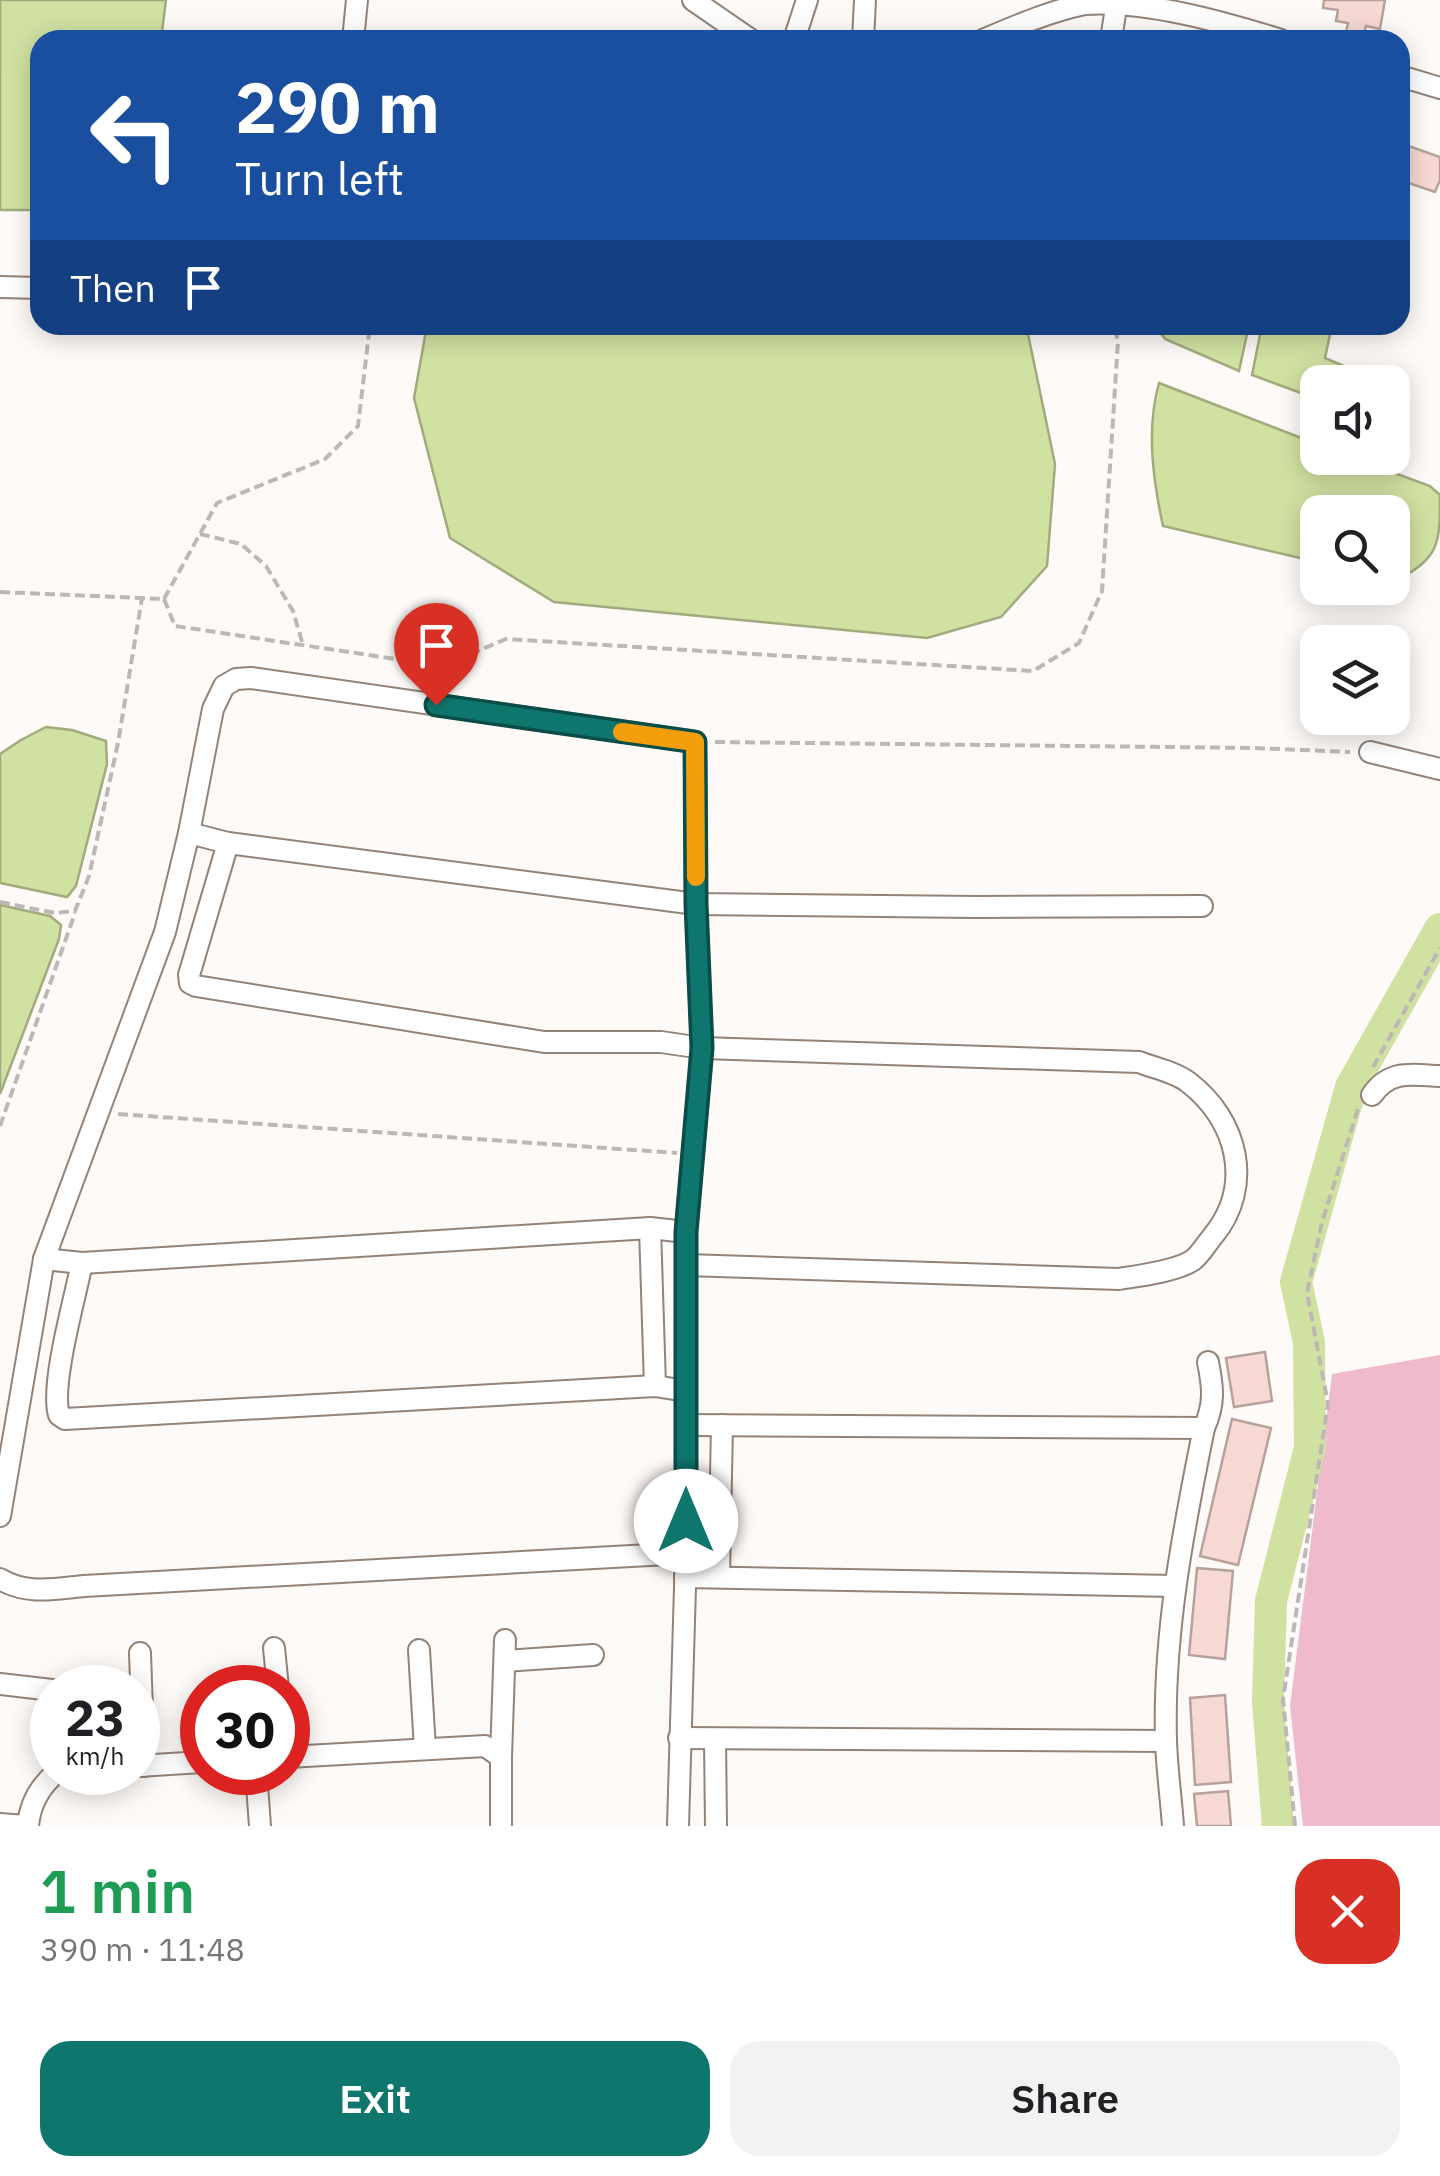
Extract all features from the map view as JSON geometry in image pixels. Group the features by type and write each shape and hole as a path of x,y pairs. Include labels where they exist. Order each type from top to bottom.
{"street":[{"path":"354,30 357,0"},
{"path":"693,0 736,30"},
{"path":"798,30 808,0"},
{"path":"864,30 865,0"},
{"path":"1030,30 1087,4 1117,2 1193,13 1248,30"},
{"path":"1113,30 1117,2"},
{"path":"1410,79 1440,88"},
{"path":"0,287 30,288"},
{"path":"0,1516 44,1260 164,932 189,833 213,709 224,686 236,679 251,678 695,742 702,1048 686,1232 686,1553 678,1826"},
{"path":"1370,752 1440,769"},
{"path":"189,833 228,843 696,904 1202,906"},
{"path":"228,843 189,975 196,986 544,1042 661,1042 702,1048 1138,1062 1185,1078 1214,1105 1233,1143 1237,1182 1224,1222 1193,1260 1154,1274 1119,1278 686,1265"},
{"path":"1367,1098 1384,1080 1404,1075 1440,1076"},
{"path":"44,1260 82,1263 650,1228 686,1232"},
{"path":"650,1228 655,1386"},
{"path":"82,1263 57,1387 58,1412 65,1418 655,1386 686,1391"},
{"path":"1173,1826 1166,1741 1170,1639 1185,1520 1204,1428 1214,1400 1208,1362"},
{"path":"686,1425 1204,1428"},
{"path":"719,1577 722,1425"},
{"path":"0,1579 14,1587 36,1591 686,1553"},
{"path":"685,1577 1176,1586"},
{"path":"274,1648 276,1665"},
{"path":"419,1650 426,1749"},
{"path":"500,1826 505,1650 594,1654"},
{"path":"140,1653 140,1665"},
{"path":"0,1684 30,1687"},
{"path":"679,1738 1166,1741"},
{"path":"715,1739 716,1826"},
{"path":"310,1757 485,1746 501,1757"},
{"path":"0,1824 27,1826 37,1795"},
{"path":"258,1795 260,1826"}],"path":[{"path":"164,599 218,502 326,459 358,426 369,335"},
{"path":"164,599 175,626 442,666 506,639 1033,671 1079,643 1102,591 1117,335"},
{"path":"200,534 241,544 266,566 293,611 302,645"},
{"path":"0,592 164,599"},
{"path":"0,1126 89,876 118,743 142,598"},
{"path":"695,742 1370,752"},
{"path":"0,902 56,913 75,911"},
{"path":"1374,1066 1440,948"},
{"path":"1295,1826 1283,1699 1328,1404 1307,1293 1322,1222 1367,1098"},
{"path":"98,1113 692,1154"}],"shaded area":[{"path":"0,0 166,0 162,30 30,30 30,210 0,210"},
{"path":"425,335 1028,335 1055,464 1047,566 1001,617 927,638 554,602 450,538 414,398"},
{"path":"1162,335 1247,335 1239,371"},
{"path":"1260,335 1330,335 1325,358 1342,365 1300,365 1300,393 1252,375"},
{"path":"1159,383 1300,437 1300,475 1400,475 1430,486 1440,495 1434,548 1410,573 1410,495 1300,495 1300,558 1163,526 1152,454"},
{"path":"46,727 106,741 107,764 76,886 67,897 0,883 0,754"},
{"path":"0,905 50,916 61,925 0,1094"},
{"path":"1440,1355 1440,1826 1303,1826 1290,1706 1332,1374"}],"building":[{"path":"1324,0 1385,0 1380,29 1366,26 1365,30 1346,30 1348,23 1336,21 1338,10 1323,8"},
{"path":"1410,146 1440,157 1440,180 1435,192 1410,183"},
{"path":"1265,1352 1272,1401 1234,1407 1226,1358"},
{"path":"1232,1419 1271,1428 1238,1565 1200,1556"},
{"path":"1197,1568 1233,1571 1225,1659 1189,1655"},
{"path":"1225,1695 1231,1782 1195,1785 1190,1698"},
{"path":"1228,1791 1231,1826 1197,1826 1194,1794"}],"waterway":[{"path":"1278,1826 1268,1702 1271,1601 1310,1448 1309,1342 1296,1282 1351,1087 1440,929"}],"slow traffic":[{"path":"622,732 695,742 696,877"}],"route":[{"path":"436,705 695,742 702,1048 686,1232 686,1521"}]}
